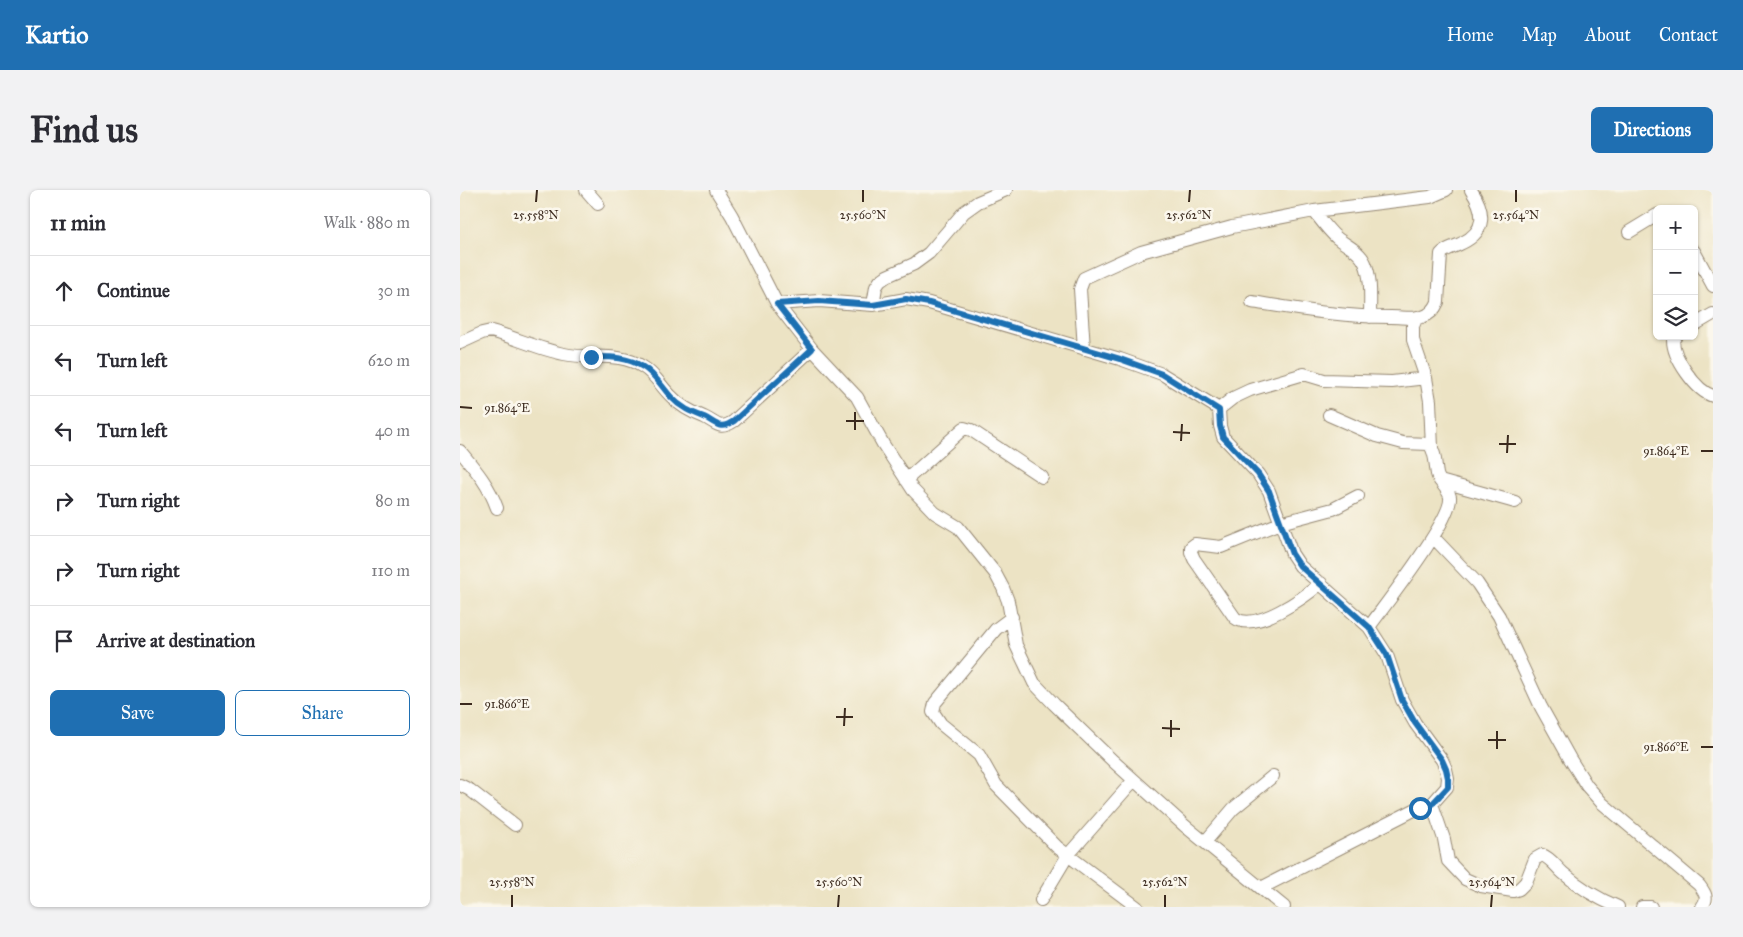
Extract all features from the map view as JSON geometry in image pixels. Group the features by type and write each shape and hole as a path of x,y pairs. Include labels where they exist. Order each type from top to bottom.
{"street":[{"path":"586,190 598,204"},
{"path":"716,190 732,216 777,304 812,349 857,397 883,444 913,490 927,506 958,527 983,558 1003,588 1012,617 1016,644 1034,683 1134,780 1284,907"},
{"path":"873,305 876,286 880,281 914,264 929,254 964,212 978,202 1006,190"},
{"path":"1084,349 1080,289 1084,278 1141,252 1232,227 1314,211 1430,197 1446,190"},
{"path":"1252,302 1370,317 1416,317 1430,313 1438,302 1441,254 1475,236 1479,231 1481,220 1479,208 1471,190"},
{"path":"1314,211 1328,229 1357,252 1365,263 1368,274 1370,317"},
{"path":"1629,232 1653,217"},
{"path":"1698,258 1713,286"},
{"path":"777,304 819,301 873,305 906,299 916,300 1120,359 1162,374 1219,410"},
{"path":"1698,323 1713,314"},
{"path":"1369,627 1434,538 1450,502 1448,492 1440,481 1432,448 1430,401 1426,378 1413,340 1413,326 1416,317"},
{"path":"460,343 491,331 565,354 618,357 632,360 653,375 673,399 687,411 703,417 716,426 723,426 734,421 812,349"},
{"path":"1673,340 1676,354 1701,391 1713,396"},
{"path":"1219,410 1233,398 1250,390 1296,376 1310,375 1324,380 1392,382 1426,378"},
{"path":"1219,410 1223,437 1258,474 1269,491 1292,554 1300,566 1369,627 1387,655 1402,700 1446,769 1448,778 1448,787 1432,804 1420,808 1261,888"},
{"path":"1330,415 1377,436 1403,443 1425,443 1429,444 1432,448"},
{"path":"906,480 964,428 971,430 1042,477"},
{"path":"460,451 483,478 497,508"},
{"path":"1440,481 1515,502"},
{"path":"1321,583 1303,598 1276,614 1244,622 1235,618 1201,570 1191,552 1191,547 1195,544 1221,547 1280,523 1333,509 1358,496"},
{"path":"1434,538 1477,583 1499,616 1541,707 1587,786 1602,803 1699,885 1706,896 1702,907"},
{"path":"1012,617 990,636 935,703 933,712 942,724 979,755 996,785 1057,847 1137,907"},
{"path":"1205,842 1233,809 1274,776"},
{"path":"1041,900 1068,855 1134,780"},
{"path":"460,785 470,790 515,825"},
{"path":"1432,804 1444,839 1448,861 1465,879 1481,886 1513,892 1526,882 1535,859 1542,855 1547,857 1575,882 1618,907"},
{"path":"1642,907 1651,907"}],"route":[{"path":"591,357 618,357 632,360 653,375 673,399 687,411 703,417 716,426 723,426 734,421 754,404 812,349 777,304 819,301 873,305 906,299 929,303 1120,359 1162,374 1219,410 1223,437 1258,474 1269,491 1292,554 1300,566 1369,627 1387,655 1402,700 1415,723 1442,760 1448,778 1448,787 1432,804 1420,808"}]}
